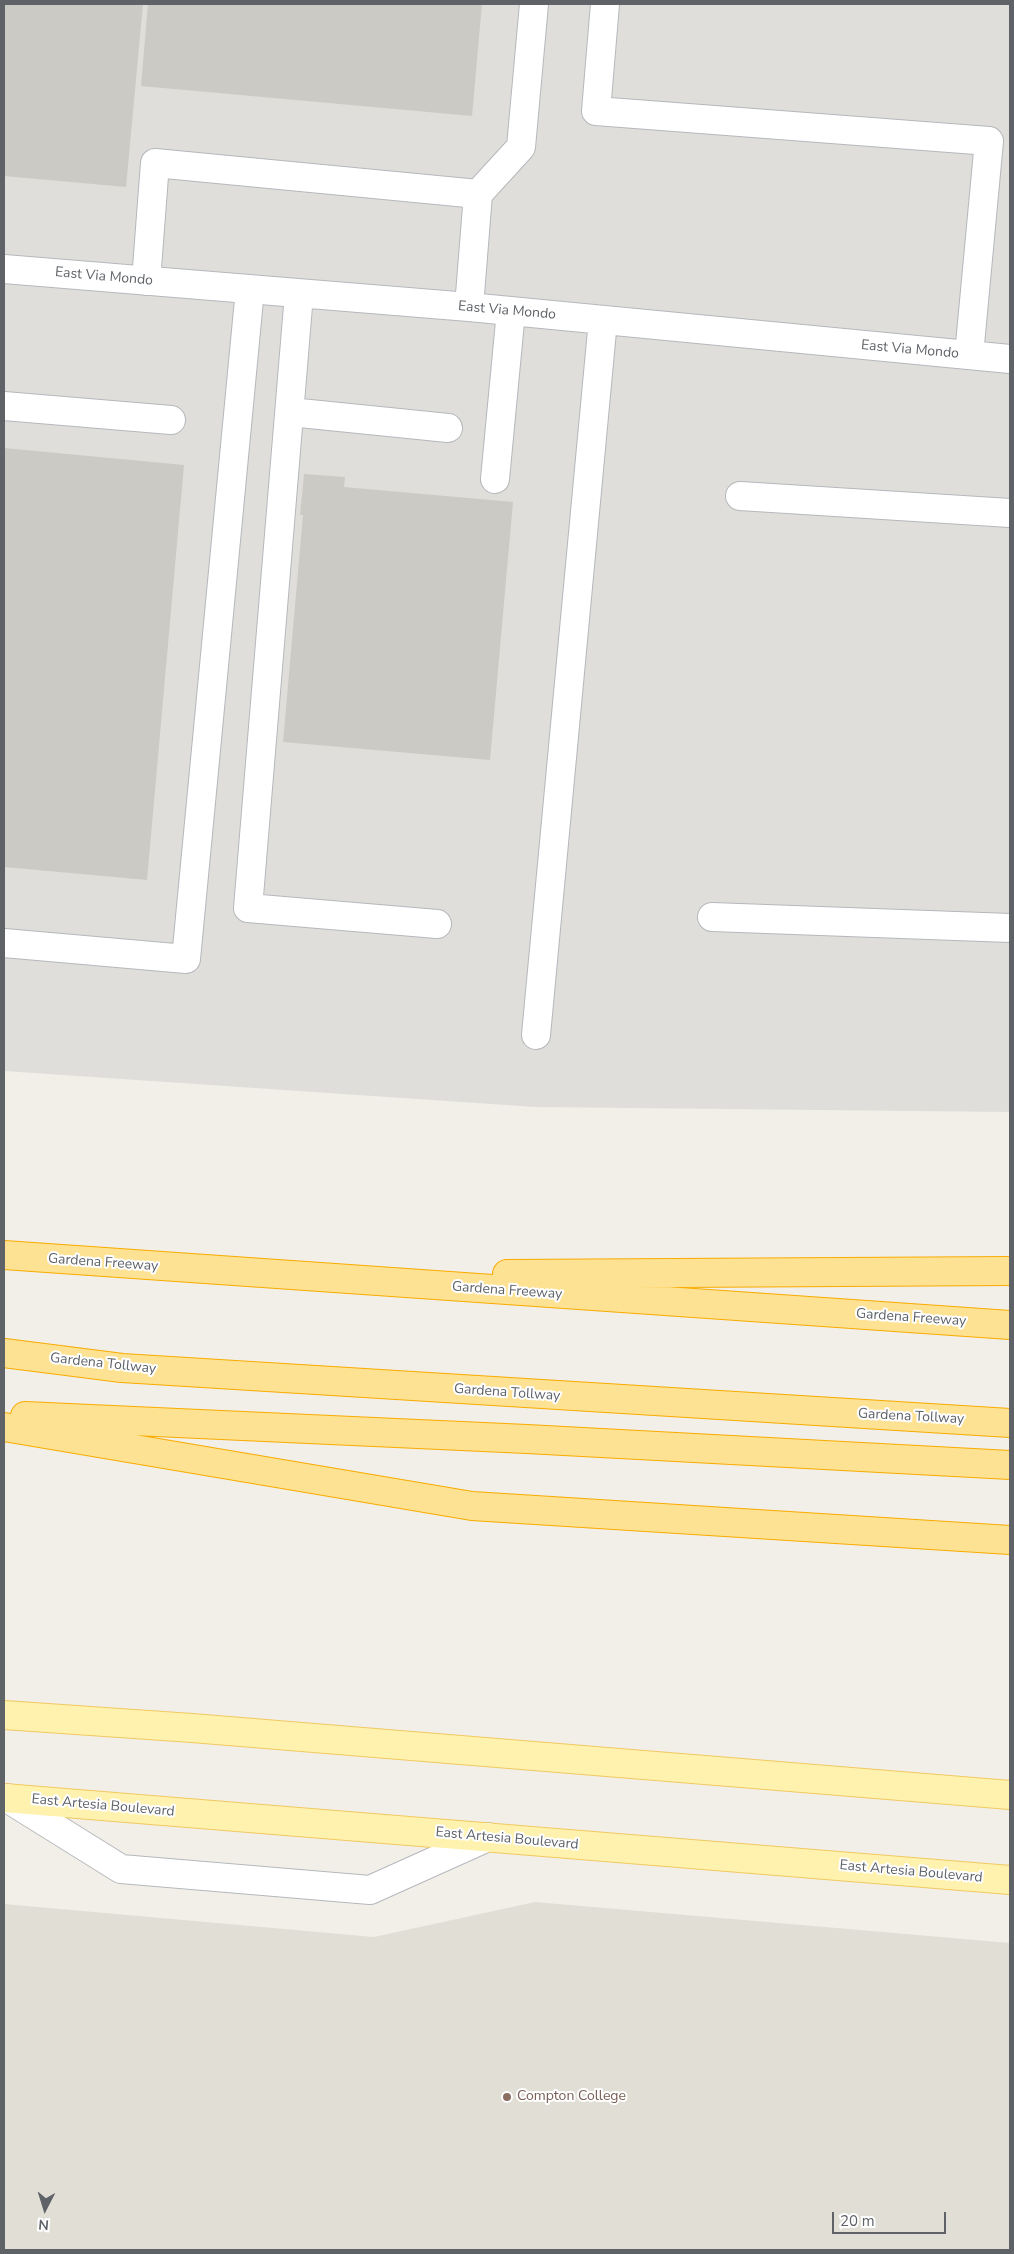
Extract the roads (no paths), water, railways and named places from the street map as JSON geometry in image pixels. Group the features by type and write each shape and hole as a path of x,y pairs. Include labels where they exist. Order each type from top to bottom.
{"highway":[{"name":"Gardena Freeway","path":"4,1255 1010,1325"},
{"path":"288,1276 1010,1271"},
{"name":"Gardena Tollway","path":"4,1353 122,1368 1010,1423"},
{"path":"4,1415 527,1438 1010,1465"},
{"path":"4,1427 472,1506 1010,1540"}],"main road":[{"path":"4,1715 192,1728 1010,1796"},
{"name":"East Artesia Boulevard","path":"5,1798 1010,1880"}],"street":[{"path":"469,307 478,194 521,147 534,4"},
{"path":"605,4 596,111 989,141 969,355"},
{"path":"146,281 156,163 478,194"},
{"name":"East Via Mondo","path":"4,269 469,307 1010,359"},
{"path":"4,943 186,959 250,289"},
{"path":"299,294 248,908 437,924"},
{"path":"495,479 511,311"},
{"path":"536,1035 603,320"},
{"path":"4,406 171,420"},
{"path":"290,412 448,428"},
{"path":"740,496 1010,513"},
{"path":"712,917 1010,928"},
{"path":"5,1798 121,1869 370,1890 488,1837"}],"place":[{"name":"Compton College","path":"507,2097"}]}
